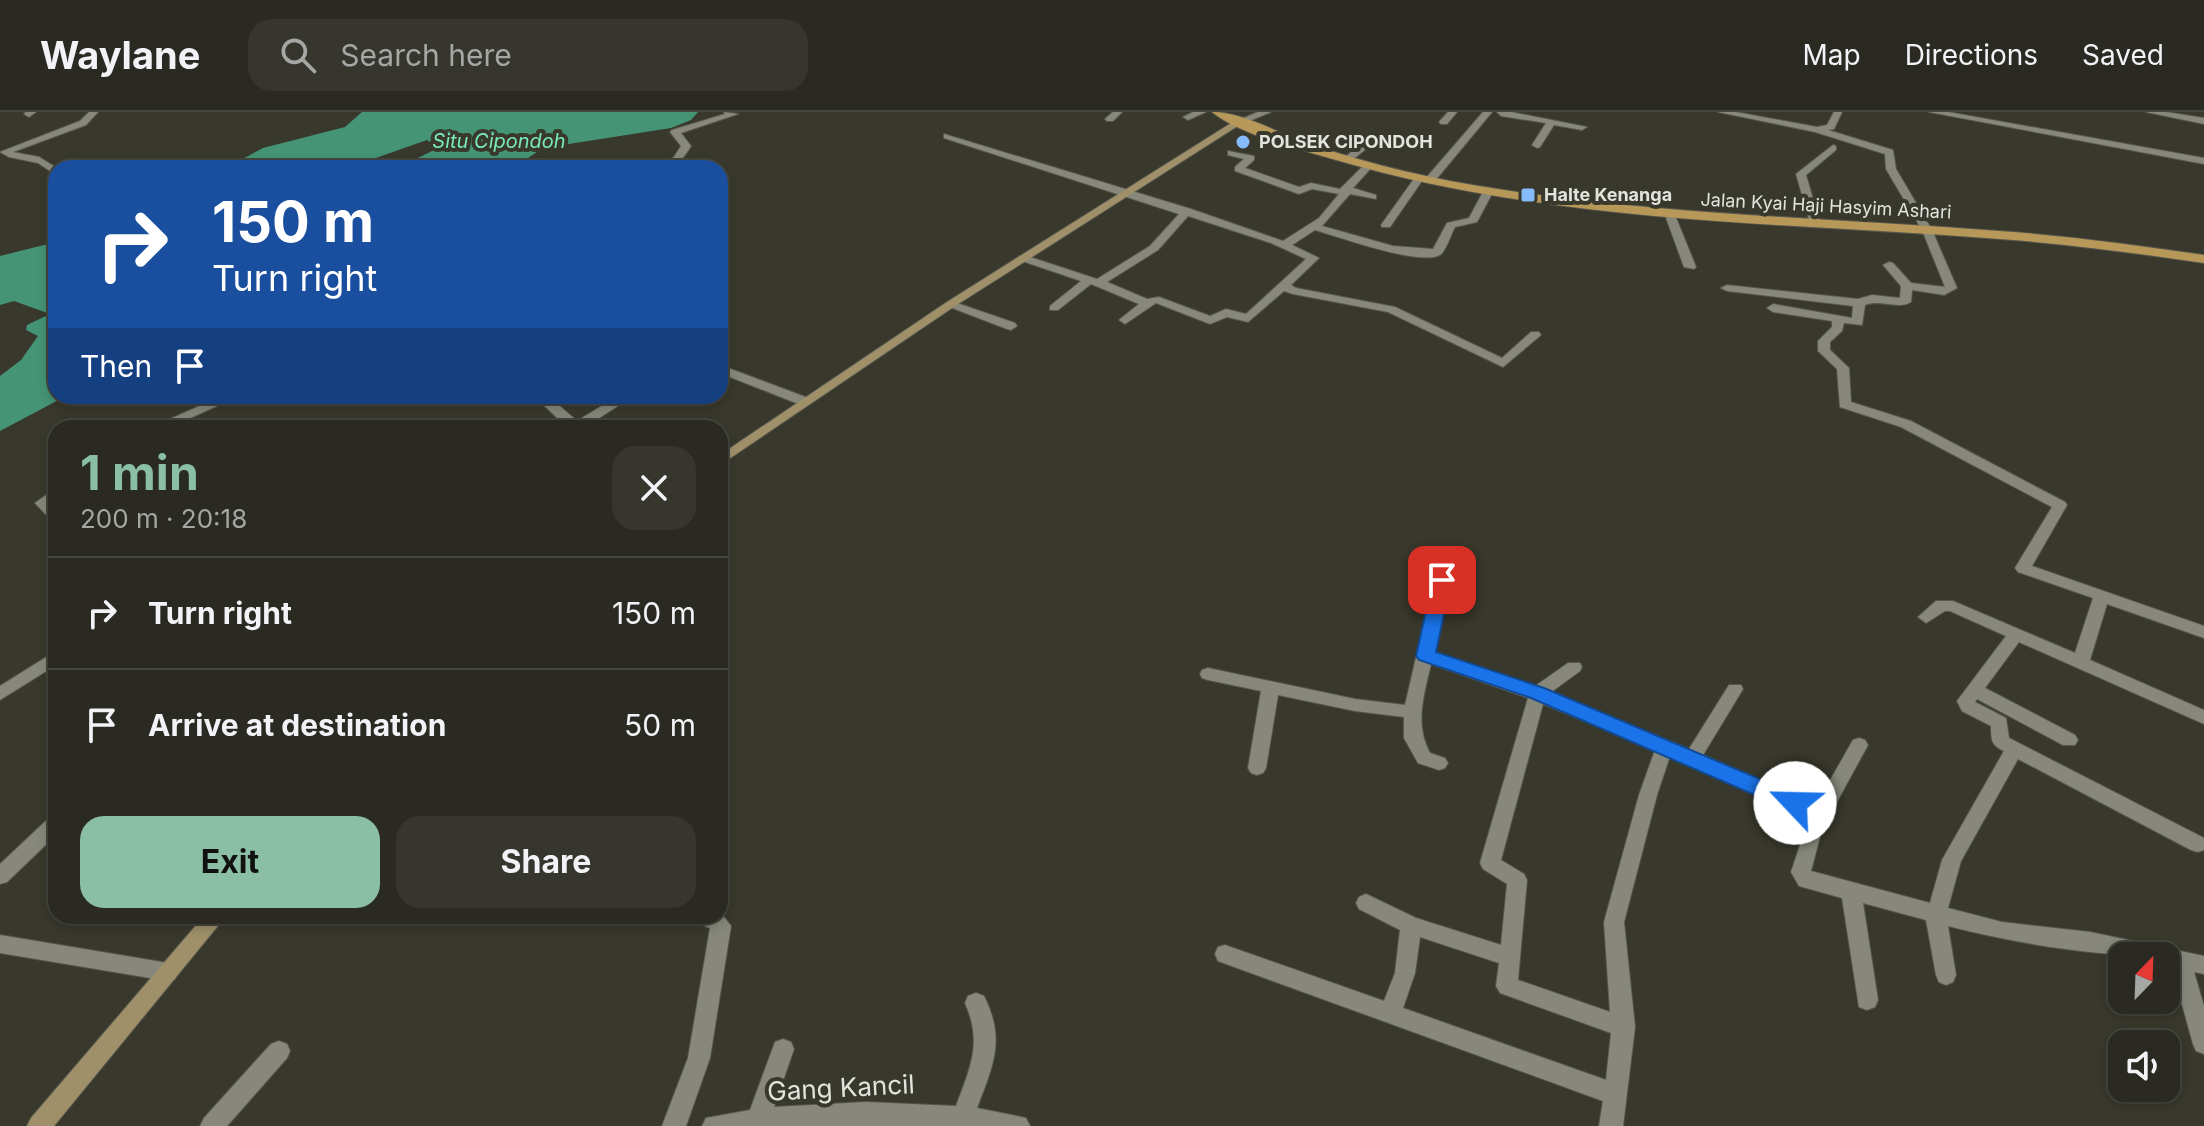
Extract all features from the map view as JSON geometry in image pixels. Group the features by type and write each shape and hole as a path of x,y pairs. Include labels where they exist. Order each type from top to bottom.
{"main road":[{"name":"Jalan Kyai Haji Hasyim Ashari","path":"1218,112 1348,159 1488,192 1670,215 1927,230 2204,259"}],"street":[{"path":"48,165 39,157 15,157 5,152 83,123 94,112"},
{"path":"676,160 686,146 675,132 733,114 728,112"},
{"path":"1188,117 1202,112"},
{"path":"728,456 1023,258 1239,122 1267,112"},
{"path":"1444,122 1453,112"},
{"path":"1386,225 1424,179 1489,112 1582,127"},
{"path":"1722,112 1817,130 1890,152 1891,169 1927,230 1950,290 1907,286 1889,265"},
{"path":"1817,130 1831,127 1838,112"},
{"path":"1933,112 2204,161"},
{"path":"2150,112 2204,121"},
{"path":"1537,145 1551,122"},
{"path":"947,136 1187,211 1285,245 1313,260 1248,318 1226,313 1210,320 1155,299 1125,320"},
{"path":"1348,159 1372,140"},
{"path":"1815,223 1801,174 1833,148"},
{"path":"1231,153 1251,158 1238,169 1262,180 1299,191 1311,186 1372,197"},
{"path":"1315,227 1369,165"},
{"path":"1285,245 1303,230 1315,227 1414,253 1437,252 1451,225 1473,220 1488,192"},
{"path":"1333,208 1351,211"},
{"path":"1054,308 1154,248 1187,211"},
{"path":"1670,215 1690,267"},
{"path":"1023,258 1147,303"},
{"path":"1285,286 1293,291 1391,309 1503,363 1535,335"},
{"path":"1731,289 1859,303 1872,298 1905,302 1907,286"},
{"path":"1773,308 1858,322 1859,303"},
{"path":"951,304 1011,326"},
{"path":"1838,319 1838,328 1824,341 1824,351 1843,368 1845,404 1906,424 2060,505 2023,568 2204,632"},
{"path":"728,372 806,402"},
{"path":"176,420 214,404"},
{"path":"549,404 566,420"},
{"path":"588,420 614,404"},
{"path":"1439,763 1424,758 1413,738 1412,712 1442,580"},
{"path":"2081,662 2102,595"},
{"path":"1926,617 1942,605 1953,606 2204,717"},
{"path":"2016,634 1966,701 1968,706 2000,723 2000,741 2014,750 2198,844"},
{"path":"1426,656 1538,693 1693,757 1820,815"},
{"path":"0,694 48,662"},
{"path":"1574,667 1538,693 1490,863 1517,880 1507,986 1513,991 1624,1027"},
{"path":"1208,674 1270,689 1412,712"},
{"path":"1257,768 1270,689"},
{"path":"1693,757 1735,689"},
{"path":"1976,691 2069,740"},
{"path":"1611,1126 1624,1027 1614,922 1648,795 1665,745"},
{"path":"1859,745 1820,815 1806,852 1802,876 1936,917 2002,931 2108,945"},
{"path":"1946,975 1936,917 1952,860 2014,750"},
{"path":"0,876 48,831"},
{"path":"1851,892 1867,1000"},
{"path":"1366,903 1411,925 1508,957"},
{"path":"39,1126 209,924"},
{"path":"674,1126 699,1058 719,924"},
{"path":"1391,1012 1405,973 1411,925"},
{"path":"0,944 168,972"},
{"path":"1225,954 1617,1095"},
{"path":"2180,958 2204,965"},
{"path":"2180,958 2204,1044"},
{"path":"963,1117 989,1039 985,1016 976,1003"},
{"path":"758,1120 783,1049"},
{"path":"212,1126 279,1051"},
{"name":"Gang Kancil","path":"714,1126 758,1120 963,1117 1018,1126"}],"water":[{"name":"Situ Cipondoh","path":"362,112 698,112 691,120 671,128 543,148 525,160 410,160 438,148 427,140 373,160 241,160 263,148 345,127"},
{"path":"48,244 48,313 14,301 0,305 0,256"},
{"path":"48,315 48,404 51,404 0,431 0,376 21,360 38,336 26,330 27,325"}],"place":[{"name":"POLSEK CIPONDOH","path":"1243,142"},
{"name":"Halte Kenanga","path":"1528,195"}],"route":[{"path":"1442,580 1426,656 1538,693 1795,803"}]}
